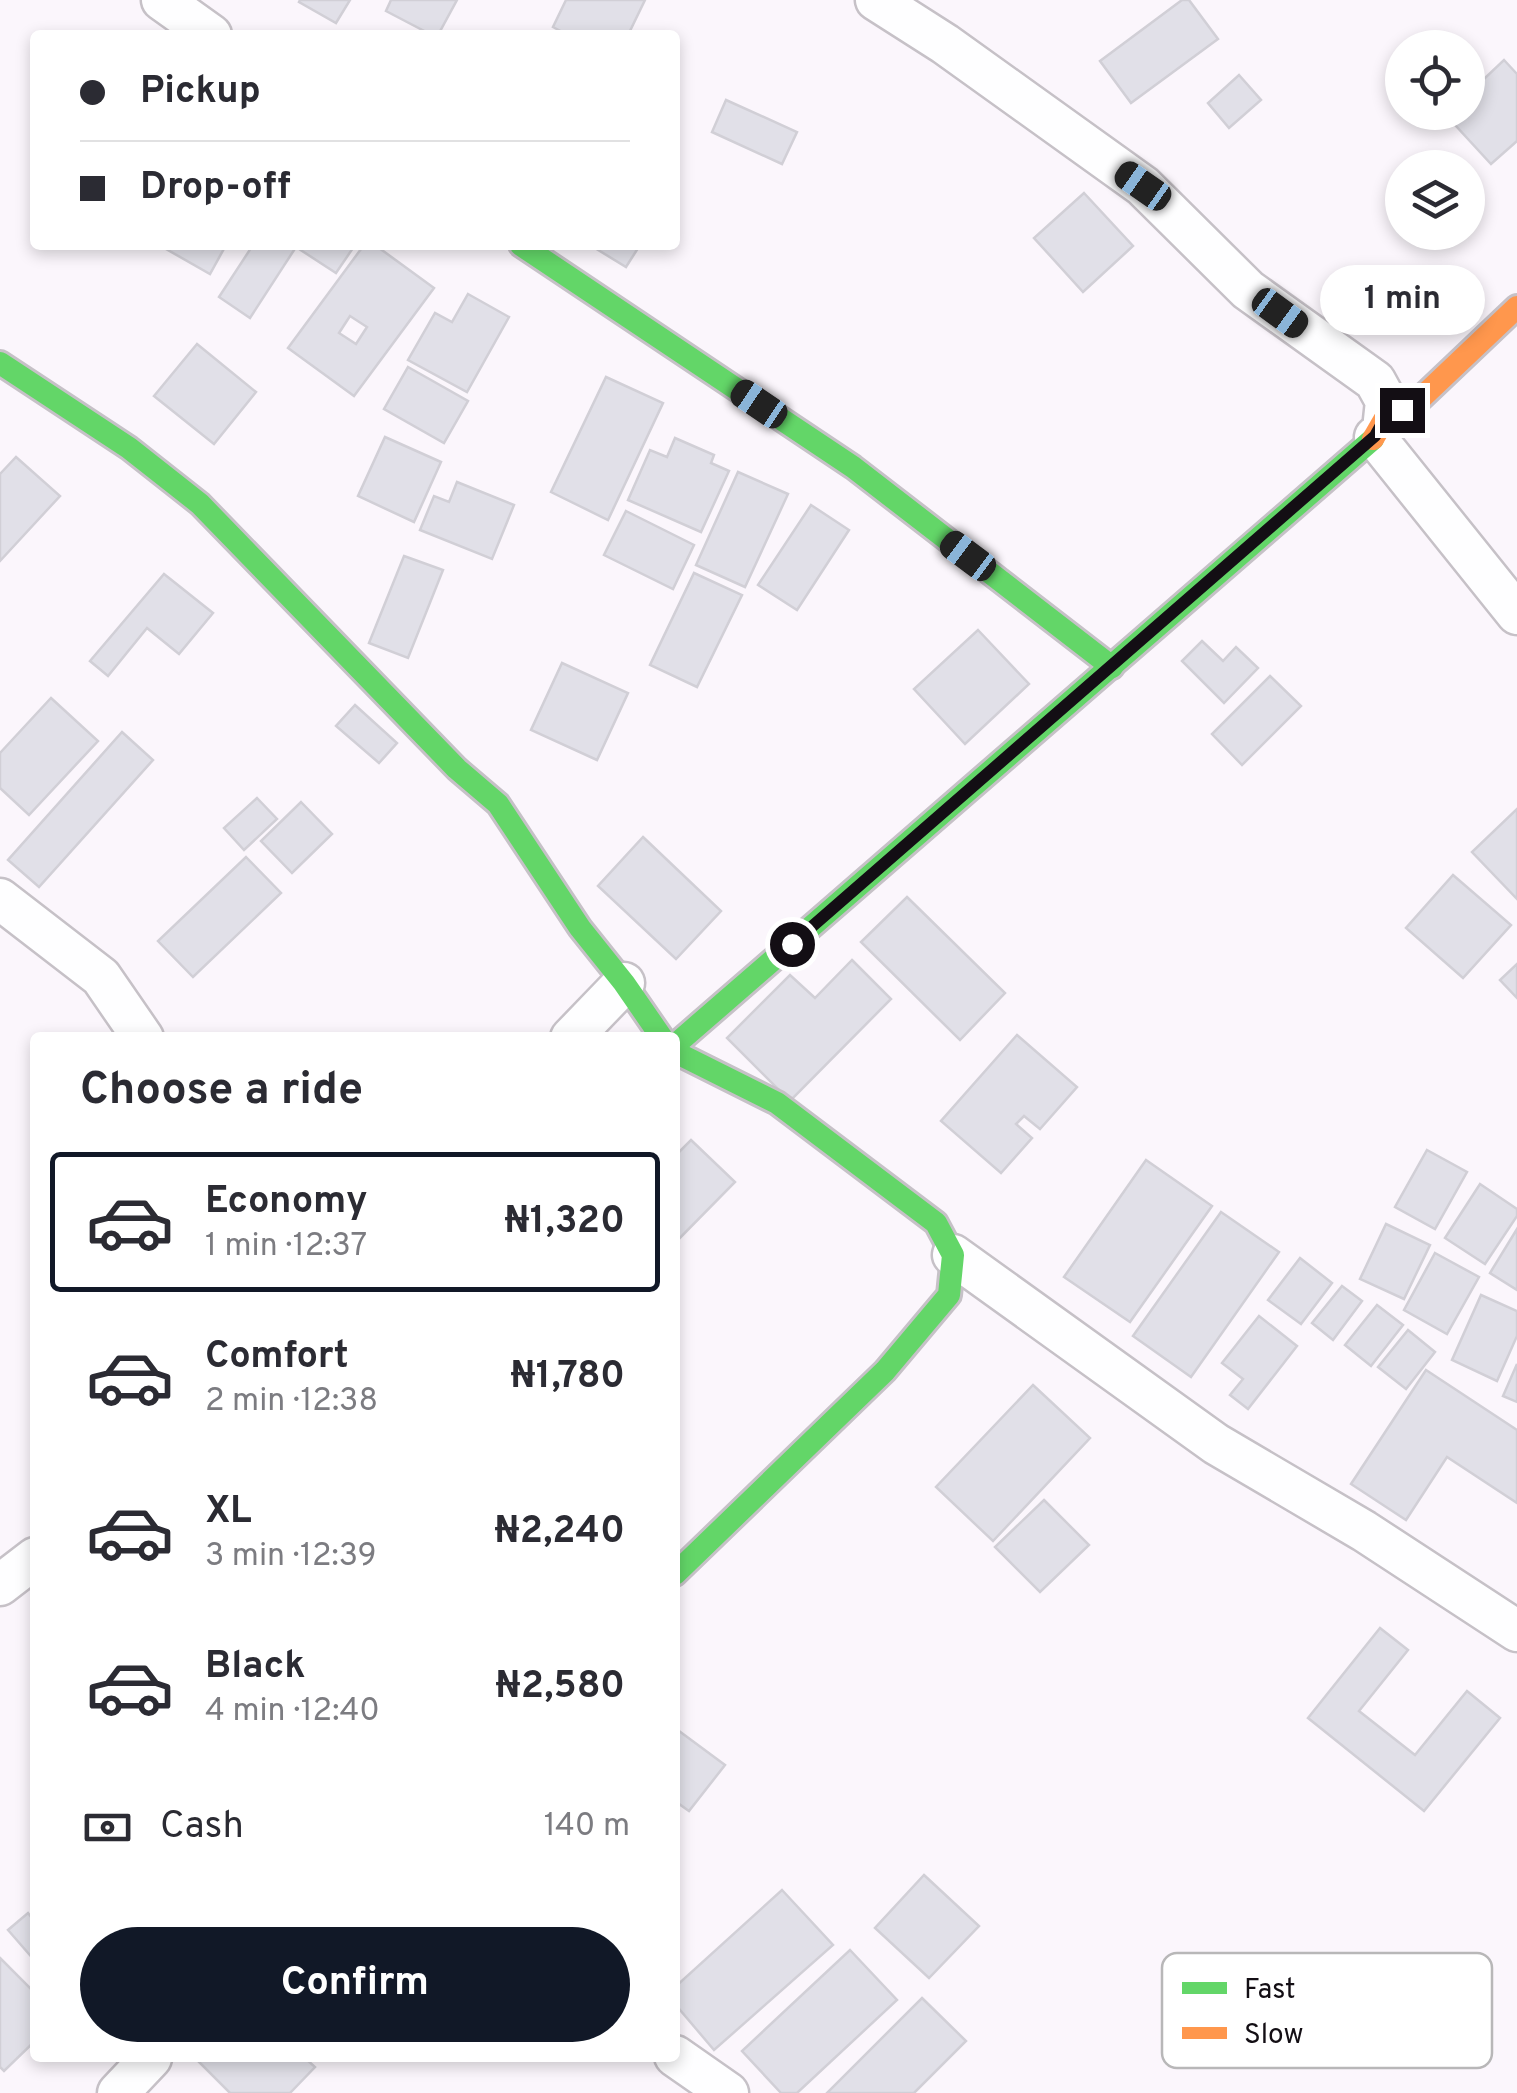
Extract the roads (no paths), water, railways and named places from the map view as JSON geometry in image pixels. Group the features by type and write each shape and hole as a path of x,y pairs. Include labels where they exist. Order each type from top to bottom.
{"street":[{"path":"162,0 204,30"},
{"path":"876,0 945,44 1143,186 1248,290 1375,381 1386,401 1379,428"},
{"path":"528,250 853,467 1112,666"},
{"path":"680,1044 1379,428 1419,400 1517,306"},
{"path":"0,363 129,448 200,504 446,756 498,804 580,928 658,1032"},
{"path":"1379,428 1517,614"},
{"path":"0,899 102,976 139,1032"},
{"path":"578,1032 624,983"},
{"path":"680,1051 776,1102 936,1223 952,1254 1216,1444 1364,1531 1517,1631"},
{"path":"680,1569 885,1371 949,1296 952,1254"},
{"path":"0,1584 30,1562"},
{"path":"680,2059 728,2093"},
{"path":"118,2093 147,2062"}]}
